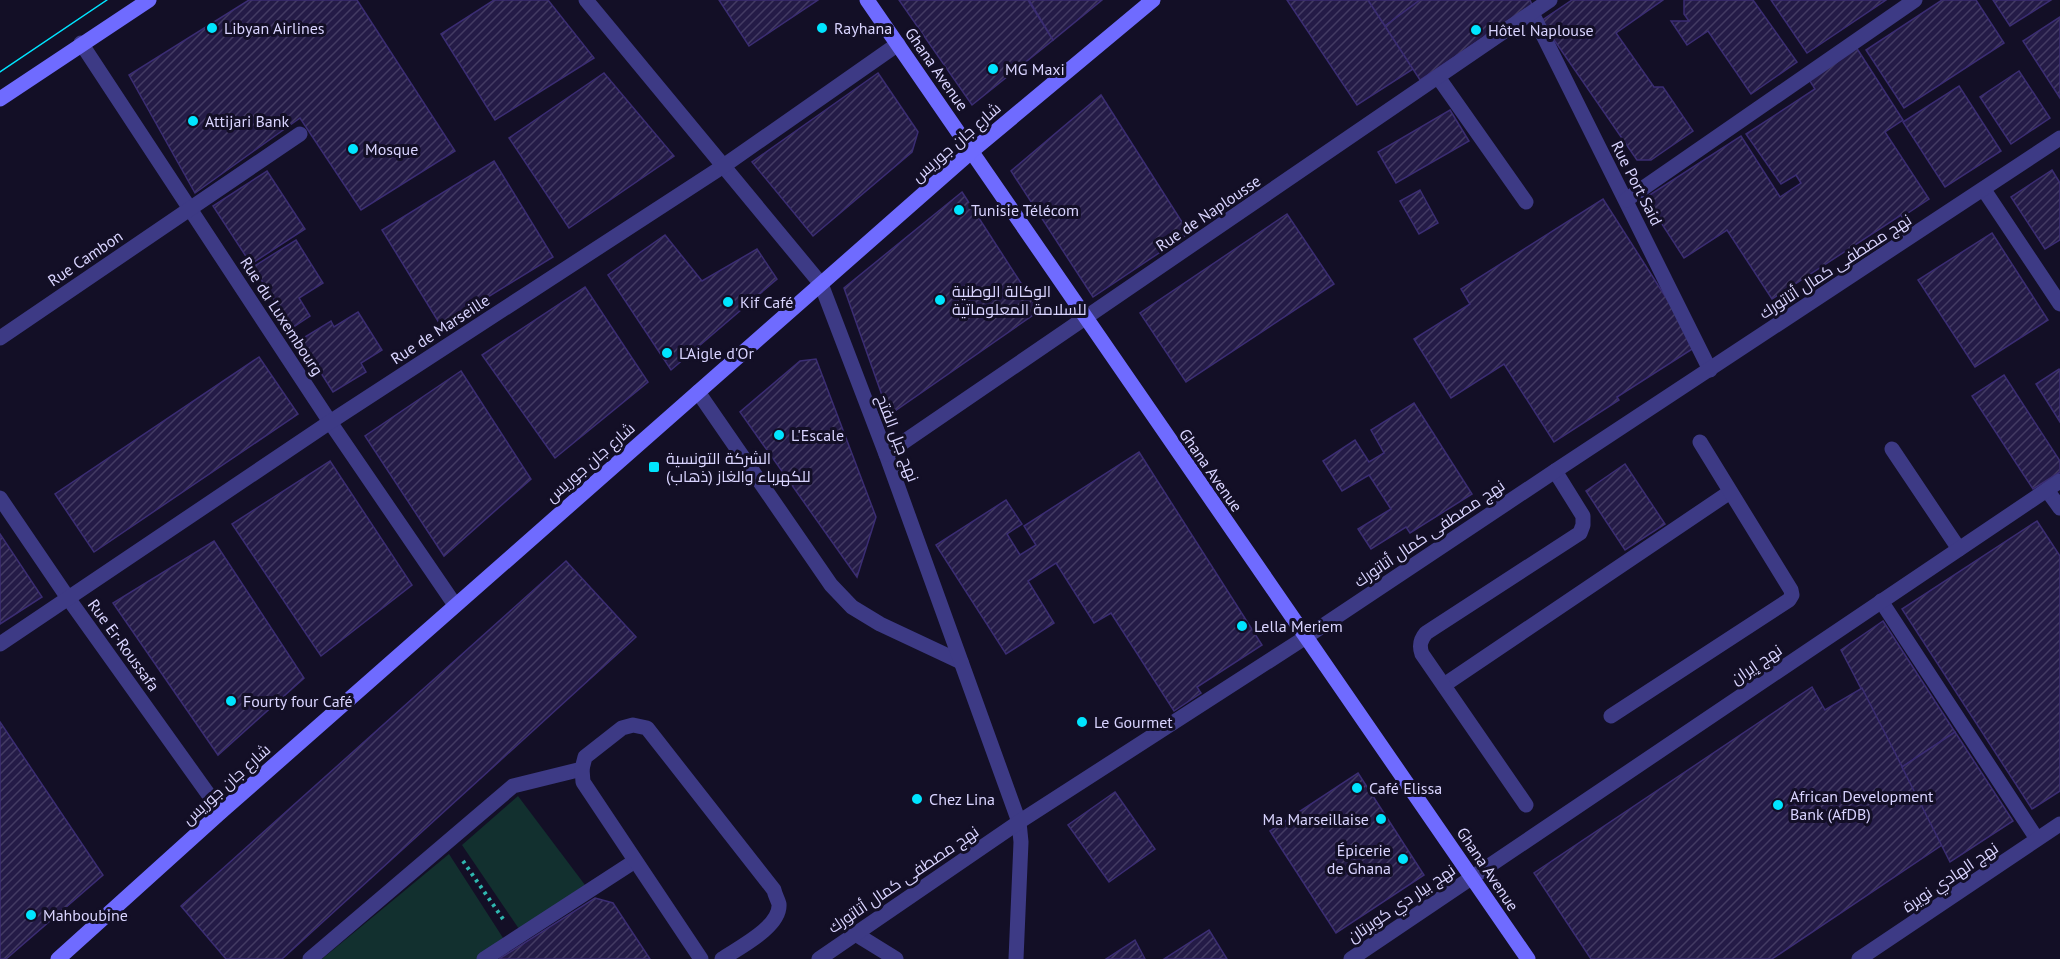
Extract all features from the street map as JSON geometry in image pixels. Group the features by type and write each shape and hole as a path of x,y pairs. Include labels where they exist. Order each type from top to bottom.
{"main road":[{"path":"0,99 81,43 149,0"},
{"name":"Ghana Avenue","path":"867,0 1528,959"},
{"name":"شارع جان جوريس","path":"57,959 455,605 972,151 1153,0"}],"street":[{"name":"نهج جبل الفتح","path":"586,0 821,284 886,454 1019,822 1021,842 1016,959"},
{"name":"Rue de Naplousse","path":"886,454 1550,0"},
{"path":"1626,200 1915,0"},
{"name":"Rue Port Said","path":"1532,13 1710,370"},
{"name":"Rue du Luxembourg","path":"81,43 330,422 455,605"},
{"name":"Rue de Marseille","path":"0,644 330,422 722,166 898,44"},
{"path":"1438,77 1526,202"},
{"name":"Rue Cambon","path":"0,338 300,134"},
{"name":"نهج مصطفى كمال أتاتورك","path":"819,959 1019,822 1306,637 2060,138"},
{"path":"1984,190 2060,304"},
{"path":"698,392 831,585 852,607 880,624 961,662"},
{"path":"1611,716 1789,600 1792,595 1700,442"},
{"path":"1892,450 1959,549"},
{"path":"1526,805 1420,649 1422,638 1580,532 1583,516 1554,471"},
{"path":"2054,485 2060,508"},
{"name":"نهج إيران","path":"1472,876 2054,485"},
{"path":"1444,685 1730,492"},
{"name":"Rue Er·Roussafa","path":"0,498 68,598 221,812"},
{"path":"1881,601 2037,839"},
{"path":"701,959 583,782 582,769 585,757 622,728 633,725 647,728 774,890 779,905 776,920 760,934 722,959"},
{"path":"310,959 513,786 582,769"},
{"name":"نهج الهادي نويرة","path":"1859,959 2060,824"},
{"path":"484,959 635,861"},
{"name":"نهج بيار دي كوبرتان","path":"1351,959 1472,876"},
{"path":"854,933 896,959"}],"path":[{"path":"449,840 516,939"}],"green space":[{"path":"518,796 585,885 519,929 462,845"},
{"path":"449,854 505,941 476,959 322,959"}],"building":[{"path":"249,0 357,0 455,151 361,210 300,118 195,193 129,75"},
{"path":"494,0 548,0 594,58 495,120 441,34"},
{"path":"719,0 818,0 749,46"},
{"path":"899,0 1028,0 1053,40 972,105"},
{"path":"1029,0 1102,0 1053,40"},
{"path":"1287,0 1368,0 1413,69 1357,105"},
{"path":"1368,0 1420,0 1385,26"},
{"path":"1420,0 1530,0 1532,5 1420,80 1385,26"},
{"path":"1572,0 1663,0 1616,33 1654,87 1663,87 1693,131 1651,160 1637,160 1541,21"},
{"path":"1684,0 1753,0 1797,62 1751,94 1708,31 1687,45 1671,21 1689,21 1684,14"},
{"path":"1771,0 1886,0 1807,53"},
{"path":"1942,0 1976,0 2004,43 1904,108 1866,50"},
{"path":"1993,0 2051,0 2010,26"},
{"path":"2060,17 2060,98 2023,41"},
{"path":"1856,47 1903,120 1885,132 1929,199 1772,299 1727,230 1684,258 1645,198 1741,136 1780,197 1801,183 1796,175 1781,184 1746,134 1815,89 1808,78"},
{"path":"2019,71 2050,118 2011,144 1980,97"},
{"path":"604,73 674,156 569,228 509,138"},
{"path":"878,73 918,132 912,152 813,236 752,162"},
{"path":"1959,86 2001,151 1945,187 1903,122"},
{"path":"1101,95 1189,233 1093,297 1011,171"},
{"path":"1450,110 1469,141 1396,183 1378,152"},
{"path":"494,161 553,257 441,326 382,230"},
{"path":"2052,170 2060,183 2060,240 2045,249 2011,197"},
{"path":"267,171 305,229 251,264 213,206"},
{"path":"1420,190 1438,223 1419,234 1400,201"},
{"name":"الوكالة الوطنية للسلامة المعلوماتية","path":"962,192 1039,311 889,415 844,288"},
{"path":"1603,199 1697,346 1617,397 1619,400 1554,442 1504,364 1451,398 1414,339 1470,304 1461,289"},
{"path":"1287,214 1334,284 1186,382 1140,313"},
{"path":"1992,233 2048,320 1975,367 1918,280"},
{"path":"665,235 702,281 757,249 777,279 671,370 608,275"},
{"path":"296,240 323,283 299,298 310,316 292,328 253,267"},
{"path":"585,287 648,382 555,458 482,355"},
{"path":"358,312 382,350 361,363 366,372 333,392 300,340 331,321 334,327"},
{"path":"259,357 298,414 94,552 55,494"},
{"path":"816,359 876,517 857,577 740,412 800,361"},
{"path":"2059,369 2060,371 2060,422 2036,384"},
{"path":"461,371 531,479 444,556 365,436"},
{"path":"2004,375 2060,461 2060,472 2033,489 1972,396"},
{"path":"1414,403 1472,494 1410,533 1406,527 1371,549 1358,529 1391,509 1369,475 1342,491 1323,461 1355,440 1369,462 1384,453 1371,430"},
{"path":"1139,452 1262,645 1197,687 1201,693 1174,711 1111,613 1094,623 1056,563 1028,581 1054,623 1006,654 936,545 1006,500 1022,524 1007,534 1020,555 1036,545 1024,526"},
{"path":"330,461 412,585 321,656 232,524"},
{"path":"1625,464 1665,524 1625,550 1586,491"},
{"path":"2037,521 2060,556 2060,791 2032,809 1902,609"},
{"path":"0,534 42,597 0,624"},
{"path":"214,541 304,678 218,755 113,603"},
{"path":"566,561 636,637 282,959 226,959 181,906"},
{"path":"1883,621 1955,732 1902,767 1841,650"},
{"name":"African Development Bank (AfDB)","path":"1812,687 1825,710 1862,688 1942,845 1772,959 1591,959 1534,873"},
{"path":"0,722 103,875 6,959 0,959"},
{"path":"1955,732 2013,821 1950,862 1902,767"},
{"path":"1358,773 1424,875 1336,933 1270,831"},
{"path":"1115,792 1155,849 1109,882 1068,825"},
{"path":"595,898 613,903 650,959 499,959"},
{"path":"1209,930 1227,959 1164,959"},
{"path":"1135,940 1145,959 1106,959"}],"tram line":[{"path":"0,72 107,0"}],"place":[{"name":"Libyan Airlines","path":"212,28"},
{"name":"Rayhana","path":"822,28"},
{"name":"Hôtel Naplouse","path":"1476,30"},
{"name":"MG Maxi","path":"993,69"},
{"name":"Attijari Bank","path":"193,121"},
{"name":"Mosque","path":"353,149"},
{"name":"Tunisie Télécom","path":"959,210"},
{"name":"الوكالة الوطنية للسلامة المعلوماتية","path":"940,300"},
{"name":"Kif Café","path":"728,302"},
{"name":"L'Aigle d'Or","path":"667,353"},
{"name":"L'Escale","path":"779,435"},
{"name":"الشركة التونسية للكهرباء والغاز (ذهاب)","path":"654,467"},
{"name":"Lella Meriem","path":"1242,626"},
{"name":"Fourty four Café","path":"231,701"},
{"name":"Le Gourmet","path":"1082,722"},
{"name":"Café Elissa","path":"1357,788"},
{"name":"Chez Lina","path":"917,799"},
{"name":"African Development Bank (AfDB)","path":"1778,805"},
{"name":"Ma Marseillaise","path":"1381,819"},
{"name":"Épicerie de Ghana","path":"1403,859"},
{"name":"Mahboubine","path":"31,915"}]}
